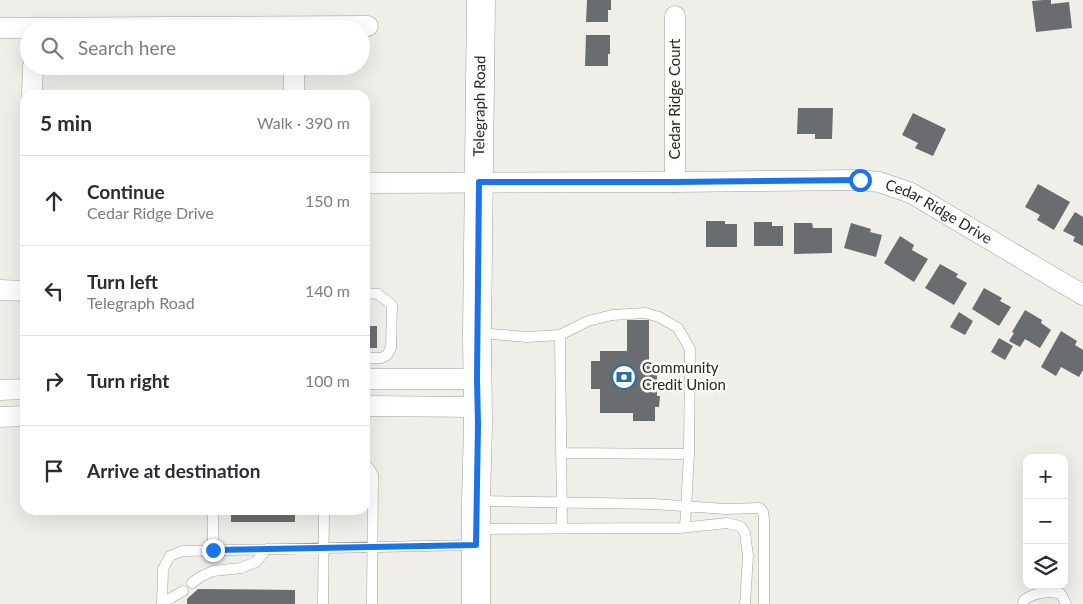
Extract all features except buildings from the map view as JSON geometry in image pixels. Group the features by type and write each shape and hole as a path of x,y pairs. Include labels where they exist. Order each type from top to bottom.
{"main road":[{"name":"Telegraph Road","path":"476,604 481,0"}],"street":[{"name":"Cedar Ridge Court","path":"675,16 675,182"},
{"path":"0,28 20,28"},
{"path":"32,90 33,75"},
{"path":"294,75 294,90"},
{"name":"Cedar Ridge Drive","path":"370,183 860,180 879,182 911,193 1083,295"},
{"path":"0,290 20,291"},
{"path":"370,379 477,379"},
{"path":"0,390 20,390"},
{"path":"370,406 478,407"},
{"path":"0,417 20,416"}],"lane":[{"path":"370,293 378,294 392,304 392,348 387,355 381,358 370,358"},
{"path":"477,333 527,337 560,335 588,322 612,315 645,314 659,316 678,328 690,348 689,454 685,527"},
{"path":"560,335 562,528"},
{"path":"561,453 689,454"},
{"path":"370,471 372,475 372,604"},
{"path":"476,500 653,504 726,509 760,508 763,512 764,604"},
{"path":"213,515 213,550"},
{"path":"323,604 324,515"},
{"path":"162,604 163,569 170,556 182,551 373,547 562,528 685,527 727,523 741,527 745,533 748,556 745,604"},
{"path":"192,583 213,571 242,568 256,562 267,549"},
{"path":"162,604 183,591"},
{"path":"1023,604 1024,600 1031,595 1054,592 1062,594 1066,604"}],"place":[{"name":"Community Credit Union","path":"624,377"}],"route":[{"path":"213,550 476,545 479,182 860,180"}]}
